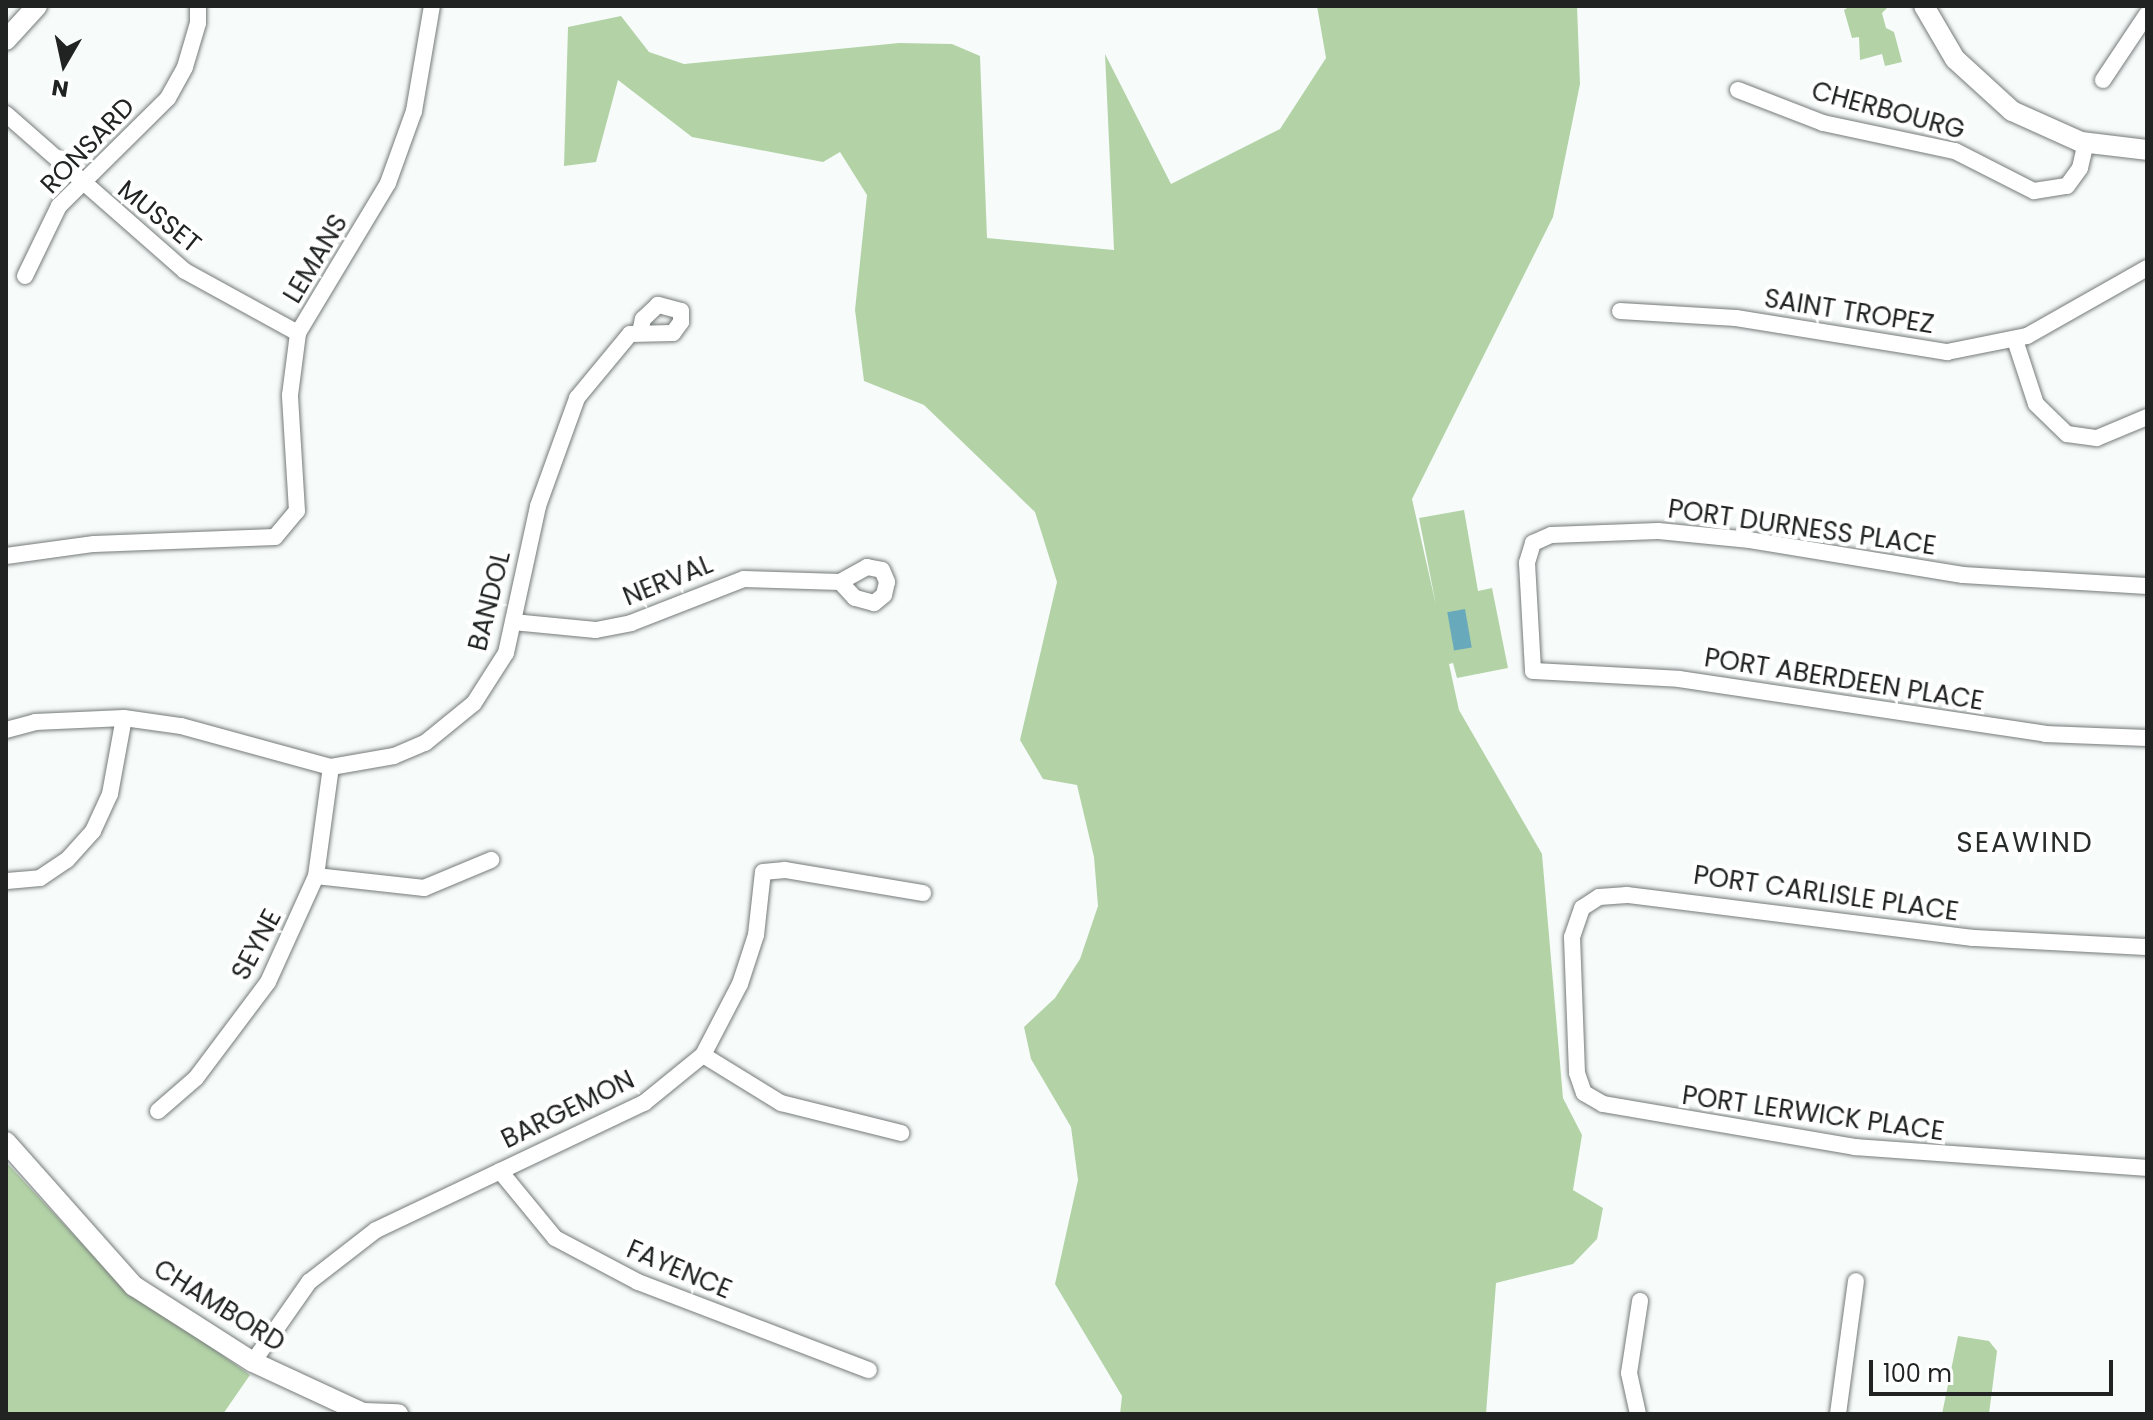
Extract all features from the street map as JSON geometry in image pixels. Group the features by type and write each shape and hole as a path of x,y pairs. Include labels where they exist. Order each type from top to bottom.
{"street":[{"path":"6,40 37,6"},
{"name":"RONSARD","path":"25,276 59,206 168,98 185,67 198,6"},
{"name":"LEMANS","path":"6,556 94,544 275,537 297,511 290,395 298,333 388,183 414,111 432,6"},
{"path":"1924,6 1955,59 1991,95 2045,129 2086,143 2147,150"},
{"path":"2103,80 2147,14"},
{"name":"CHERBOURG","path":"1738,90 1823,123 1955,151 2034,191 2067,186 2080,168 2086,143"},
{"name":"MUSSET","path":"6,114 81,185 185,271 298,333"},
{"name":"SAINT TROPEZ","path":"1620,311 1748,320 1912,350 1947,352 2015,340 2147,268"},
{"name":"BANDOL","path":"6,730 35,722 124,718 181,726 331,767 394,756 452,725 491,681 506,653 538,506 577,398 600,365 630,334 640,332"},
{"path":"2015,340 2036,404 2067,434 2097,438 2147,417"},
{"name":"PORT DURNESS PLACE","path":"1533,671 1528,550 1540,538 1565,533 1704,534 1963,575 2147,586"},
{"name":"NERVAL","path":"513,622 596,630 631,623 729,582 777,577 840,582"},
{"name":"PORT ABERDEEN PLACE","path":"1533,671 1679,679 2020,731 2147,738"},
{"path":"7,881 40,878 67,860 93,831 110,794 124,718"},
{"name":"SEYNE","path":"158,1111 196,1078 268,982 316,876 331,767"},
{"path":"316,876 424,888 491,860"},
{"name":"BARGEMON","path":"253,1362 309,1282 376,1230 644,1103 703,1055 740,984 756,935 763,872 785,870 923,893"},
{"name":"PORT CARLISLE PLACE","path":"1574,987 1572,937 1582,908 1599,897 1627,895 1973,938 2147,947"},
{"name":"PORT LERWICK PLACE","path":"1574,987 1577,1073 1584,1093 1603,1104 1855,1147 2147,1168"},
{"path":"703,1055 781,1103 901,1133"},
{"name":"CHAMBORD","path":"6,1142 134,1286 253,1362 364,1413 398,1414"},
{"name":"FAYENCE","path":"500,1171 555,1238 638,1282 869,1370"},
{"path":"1838,1414 1856,1281"},
{"path":"1638,1414 1629,1373 1640,1301"}],"green space":[{"path":"1317,6 1577,6 1580,84 1553,217 1412,499 1436,605 1419,518 1464,510 1478,591 1492,588 1508,668 1457,678 1453,663 1449,664 1459,710 1542,854 1563,1098 1582,1135 1573,1190 1603,1208 1597,1239 1573,1264 1496,1283 1486,1414 1120,1414 1122,1396 1055,1284 1078,1180 1071,1127 1031,1059 1024,1027 1055,998 1080,959 1098,906 1094,857 1077,785 1043,779 1020,740 1057,582 1035,512 924,405 864,381 855,310 867,195 840,152 823,162 692,137 618,80 596,162 564,166 568,27 621,16 649,52 684,64 899,43 952,44 980,56 987,238 1114,250 1105,54 1171,184 1280,129 1326,58"},
{"path":"1850,6 1889,6 1882,13 1886,28 1894,32 1902,62 1885,66 1882,54 1860,60 1859,37 1852,38 1844,10"},
{"path":"6,1162 113,1277 250,1375 223,1414 6,1414"},
{"path":"1958,1336 1989,1341 1997,1351 1989,1414 1942,1414"}],"water":[{"path":"1465,609 1472,647 1454,651 1447,612"}],"district":[{"name":"SEAWIND","path":"2025,843"}]}
